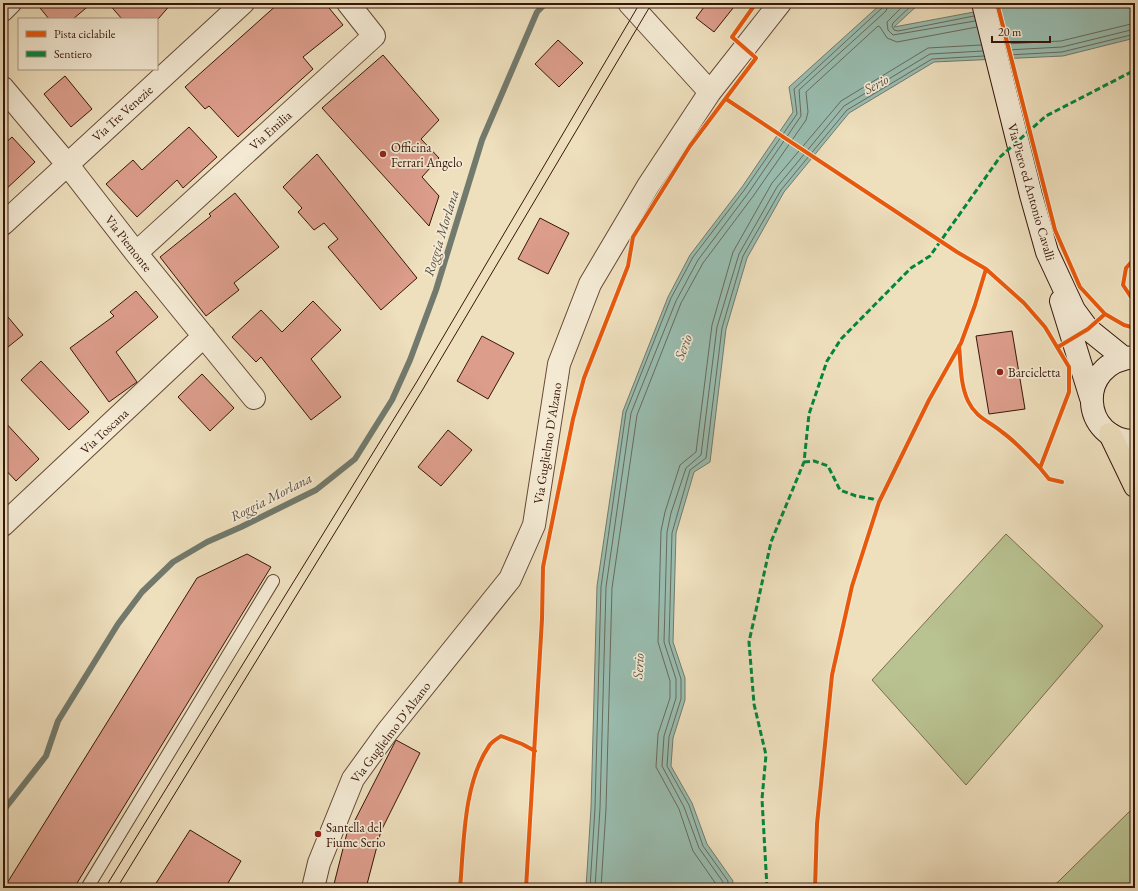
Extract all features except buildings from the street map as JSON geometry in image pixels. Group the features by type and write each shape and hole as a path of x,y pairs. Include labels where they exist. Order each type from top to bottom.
{"highway":[{"path":"1110,434 1135,486"}],"street":[{"path":"3,10 10,3"},
{"name":"Via Tre Venezie","path":"3,224 243,3"},
{"name":"Via Emilia","path":"136,253 374,36 348,3"},
{"path":"629,3 710,92"},
{"name":"Via Guglielmo D'Alzano","path":"313,888 319,863 353,779 387,732 510,579 534,525 559,364 590,284 648,186 710,92 780,3"},
{"name":"Via Piero ed Antonio Cavalli","path":"983,3 1030,195 1047,252 1074,310 1088,329 1130,357"},
{"name":"Via Piemonte","path":"3,88 67,164 136,253 254,398"},
{"path":"1047,252 1097,421 1110,434 1119,439 1135,441"},
{"name":"Via Toscana","path":"3,525 204,336"},
{"path":"1091,398 1092,389 1100,373 1115,361 1130,357"}],"lane":[{"path":"87,888 273,581"}],"green space":[{"path":"1006,534 1103,626 966,785 872,680"},
{"path":"1135,806 1135,888 1051,888 1060,880"}],"water":[{"name":"Serio","path":"882,3 920,3 894,27 1022,3 1135,3 1135,38 1063,56 934,62 849,113 784,192 747,258 726,329 710,462 694,472 676,533 673,642 685,678 685,700 673,738 671,766 692,803 707,844 733,881 731,888 586,888 591,808 597,586 623,411 668,297 690,255 742,187 793,112 789,87"}],"waterway":[{"name":"Roggia Morlana","path":"3,811 46,756 58,721 118,624 142,592 173,562 207,542 316,490 355,459 392,400 410,360 436,290 482,140 537,12 546,3"}],"tram line":[{"path":"105,888 416,383 640,3"},
{"path":"117,888 423,389 652,3"}],"marked path":[{"path":"767,888 762,799 766,755 754,704 749,642 771,542 804,462 809,414 827,361 841,339 911,268 930,256 1000,157 1046,116 1135,70"},
{"path":"804,462 814,461 828,466 840,490 879,502"}],"cycle path":[{"path":"526,888 542,619 543,567 573,419 584,378 628,266 633,237 690,146 756,58 732,37 756,3"},
{"path":"997,3 1055,230 1080,287 1105,314 1124,325 1135,328"},
{"path":"726,99 957,252 986,269 1024,303 1045,327 1069,367 1069,392 1040,468 1049,479 1062,482"},
{"path":"1135,258 1126,268 1123,285 1133,300 1135,300"},
{"path":"815,888 817,824 832,675 852,586 879,502 929,400 961,343 986,269"},
{"path":"1058,347 1088,329 1105,314"},
{"path":"959,346 961,374 965,394 971,407 983,419 1012,440 1040,468"},
{"path":"460,888 466,815 469,796 480,761 490,745 501,736 535,751"}],"place":[{"name":"Officina Ferrari Angelo","path":"383,154"},
{"name":"Barcicletta","path":"1000,372"},
{"name":"Santella del Fiume Serio","path":"318,834"}]}
